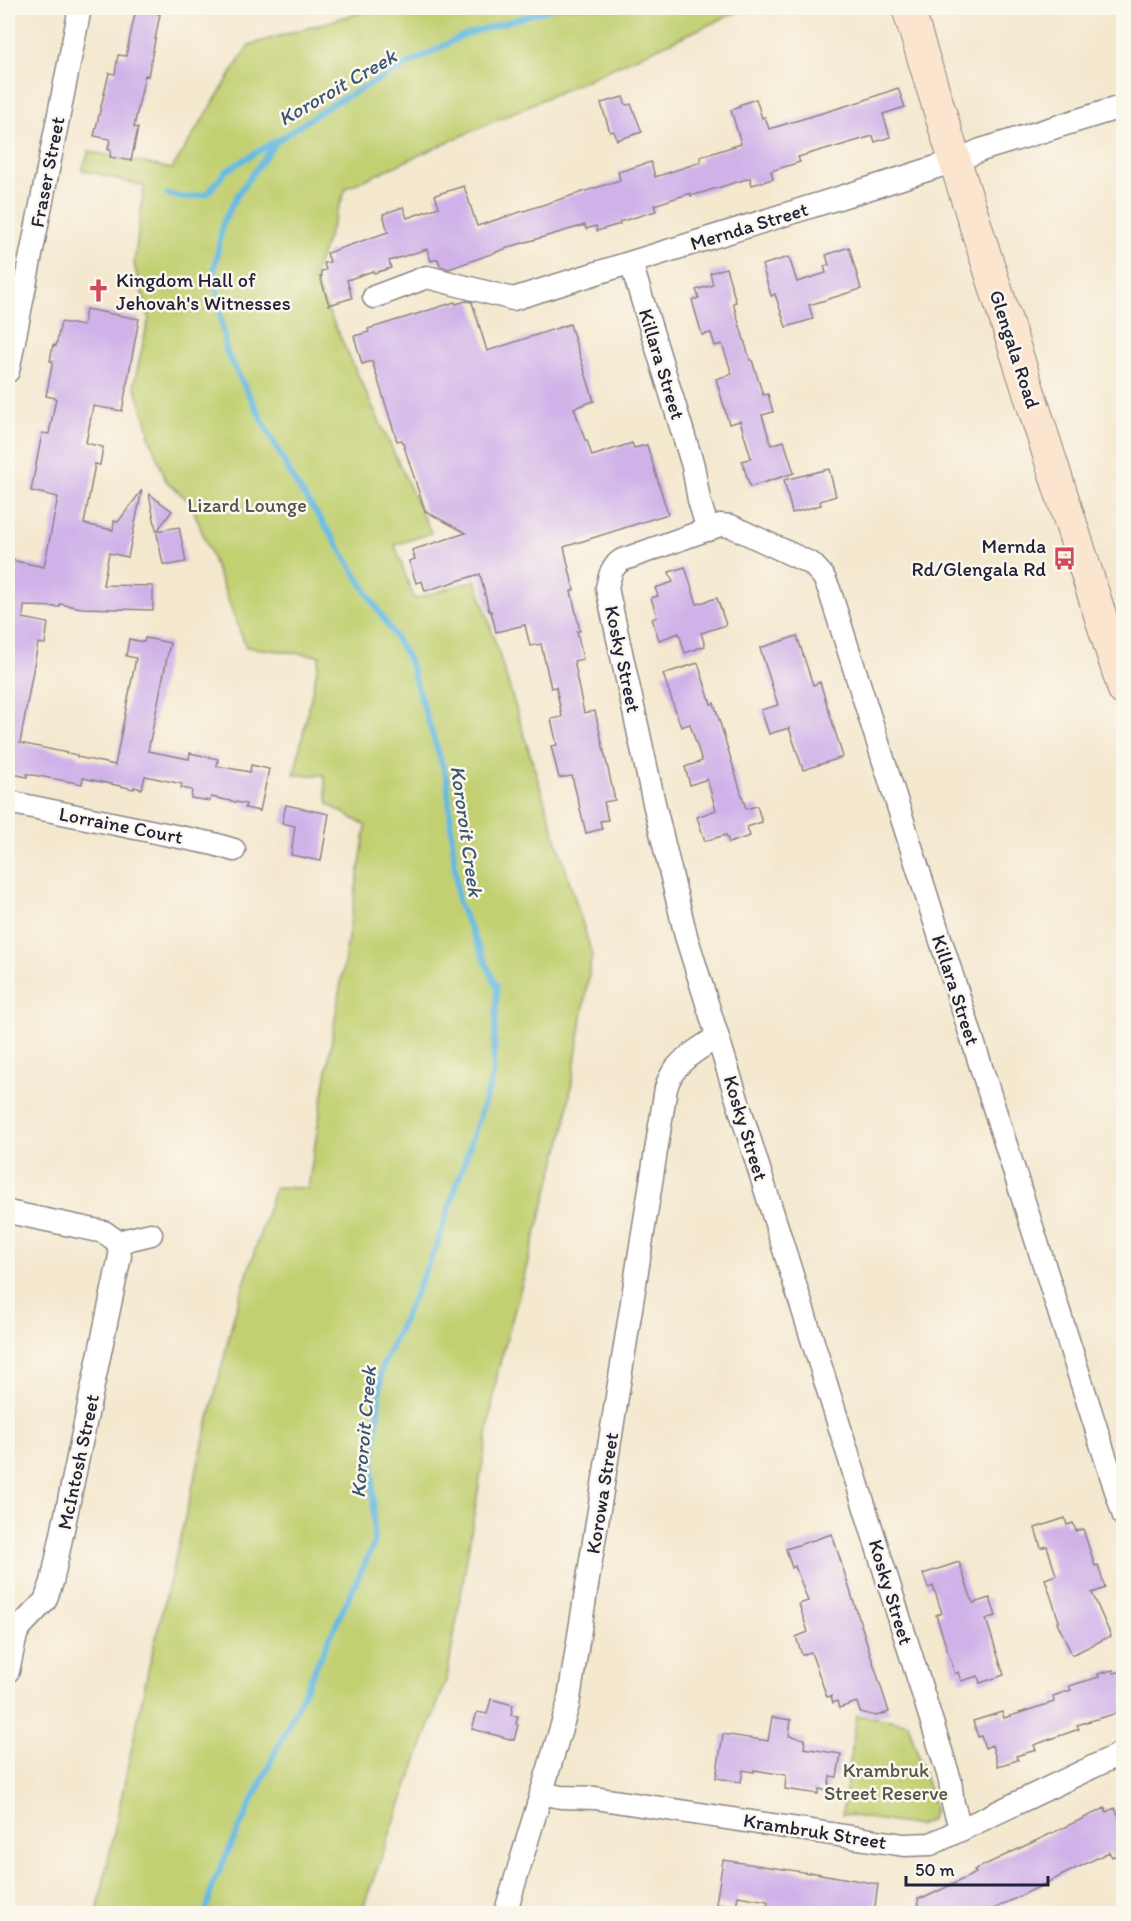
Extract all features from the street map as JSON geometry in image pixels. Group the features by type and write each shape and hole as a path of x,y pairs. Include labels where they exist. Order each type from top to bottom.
{"street":[{"name":"Fraser Street","path":"8,371 80,8"},
{"name":"Glengala Road","path":"908,8 1124,690"},
{"name":"Mernda Street","path":"374,297 427,277 513,299 1124,106"},
{"name":"Killara Street","path":"631,263 693,466 699,500 714,528 731,526 743,530 812,564 823,576 829,589 1124,1516"},
{"name":"Kosky Street","path":"714,528 622,560 615,565 610,574 607,588 686,936 950,1780 962,1801 966,1827"},
{"name":"Lorraine Court","path":"8,802 234,850"},
{"name":"Korowa Street","path":"505,1914 568,1705 666,1088 675,1068 688,1055 720,1046"},
{"path":"8,1212 104,1232 118,1242 151,1234"},
{"name":"McIntosh Street","path":"8,1671 13,1628 45,1602 52,1582 120,1256 118,1242"},
{"name":"Krambruk Street","path":"544,1785 595,1798 903,1845 931,1844 1124,1752"}],"green space":[{"name":"Lizard Lounge","path":"376,8 746,8 346,188 313,278 431,533 395,545 414,599 476,580 592,954 564,1132 498,1370 447,1678 361,1913 97,1913 149,1666 234,1316 275,1187 308,1188 366,826 328,804 324,775 294,775 320,656 246,647 191,503 166,481 148,433 150,433 134,383 149,318 134,265 144,186 82,170 89,151 172,169 249,45"},
{"name":"Krambruk Street Reserve","path":"857,1715 908,1723 934,1807 931,1820 918,1826 842,1814"}],"building":[{"path":"136,9 160,14 148,76 145,75 134,127 138,128 131,161 110,157 111,150 108,150 110,139 94,136 109,73 115,74 118,55 126,56"},
{"path":"898,88 905,107 883,114 890,137 875,142 873,136 798,157 800,162 771,171 773,179 752,185 750,178 691,196 691,193 654,205 656,211 619,222 620,224 597,231 596,226 586,229 585,225 516,245 449,269 440,266 438,259 431,261 427,249 389,261 391,268 374,273 373,271 347,280 352,298 329,305 320,276 322,276 321,271 326,270 324,263 330,262 327,253 388,232 383,214 403,207 407,218 439,207 435,195 464,186 477,226 620,180 618,172 651,162 655,177 701,162 700,157 741,144 731,110 756,99 762,118 765,117 769,129"},
{"path":"623,97 626,105 631,104 642,132 617,140 614,131 610,132 601,103"},
{"path":"849,247 861,289 809,305 813,319 786,327 775,294 771,296 762,265 789,257 797,282 826,273 824,266 829,265 826,255"},
{"path":"726,268 736,302 733,303 750,360 752,360 763,395 768,394 773,412 762,415 771,445 784,441 794,473 750,487 742,461 751,458 740,421 729,424 716,379 732,374 722,344 715,346 711,333 702,335 692,300 699,298 696,290 713,285 710,273"},
{"path":"455,302 456,304 472,302 487,351 570,324 594,401 574,408 592,456 632,443 634,448 647,445 668,514 564,547 574,590 571,591 580,631 577,631 583,659 574,661 576,675 584,713 595,711 615,800 604,802 608,820 600,821 602,829 586,833 572,776 559,778 551,746 557,745 551,719 562,717 556,687 551,688 541,644 530,646 525,625 496,632 480,574 425,591 422,581 416,583 409,561 415,559 412,550 466,533 425,511 402,440 397,441 372,361 362,364 354,336 369,332 368,329"},
{"path":"86,309 139,319 122,411 93,406 86,443 103,447 100,465 95,464 84,524 113,530 114,521 118,522 142,490 128,557 109,553 103,585 153,586 153,610 82,608 60,604 60,607 24,606 23,618 48,623 45,644 38,643 20,743 115,765 136,658 126,656 129,639 144,642 145,638 170,643 148,751 189,759 190,753 218,759 217,766 250,772 251,765 269,769 260,811 245,808 246,804 211,797 210,801 191,798 192,790 181,788 182,784 145,776 142,789 134,787 134,789 83,778 82,784 27,774 27,777 8,773 8,580 11,560 44,567 58,497 31,491 42,433 49,434 56,398 46,396 53,361 50,361 61,322 83,326"},
{"path":"829,469 836,496 820,501 821,505 792,513 784,480"},
{"path":"149,494 172,511 157,531 179,527 186,562 163,564"},
{"path":"685,567 697,604 717,598 726,625 701,633 705,646 685,653 679,633 659,640 652,619 657,617 651,598 658,596 655,588 673,582 669,572"},
{"path":"797,636 813,685 820,682 843,757 803,770 789,728 769,734 761,710 778,705 760,648"},
{"path":"698,663 711,704 714,703 746,809 757,806 762,822 747,827 750,836 729,843 726,835 705,841 697,817 716,810 707,779 690,785 685,767 702,761 690,724 681,727 663,674"},
{"path":"286,805 329,814 321,861 291,855 295,826 282,823"},
{"path":"1065,1518 1067,1525 1073,1523 1076,1531 1083,1529 1095,1566 1098,1565 1105,1588 1092,1593 1111,1636 1072,1655 1057,1622 1059,1621 1045,1579 1056,1575 1047,1546 1041,1548 1035,1528"},
{"path":"832,1534 889,1712 876,1716 860,1712 857,1702 839,1708 837,1701 833,1703 831,1696 827,1697 811,1652 802,1655 796,1637 808,1632 799,1604 808,1601 795,1566 792,1568 786,1549"},
{"path":"959,1562 973,1603 990,1598 996,1616 986,1619 1004,1675 980,1683 978,1676 961,1681 958,1672 955,1674 936,1615 942,1613 933,1586 928,1588 923,1574"},
{"path":"1113,1670 1114,1673 1124,1671 1124,1711 1077,1725 1079,1729 1034,1745 1036,1750 1016,1756 1018,1760 998,1766 992,1745 985,1748 981,1736 978,1737 973,1721 1002,1712 1004,1718 1054,1702 1053,1696 1071,1690 1069,1686"},
{"path":"491,1699 513,1705 511,1715 518,1716 514,1740 472,1729 477,1712 487,1714"},
{"path":"772,1717 791,1720 789,1736 805,1739 804,1748 841,1754 837,1777 830,1776 828,1791 819,1789 818,1794 785,1789 786,1775 754,1770 754,1772 743,1770 741,1782 716,1778 723,1734 768,1741"},
{"path":"1105,1808 1106,1812 1115,1808 1119,1817 1124,1815 1124,1852 1112,1857 1109,1852 984,1914 920,1914 918,1898 926,1897 976,1873 974,1870"},
{"path":"723,1860 878,1884 874,1914 766,1914 768,1901 738,1896 736,1907 716,1904"}],"waterway":[{"name":"Kororoit Creek","path":"206,1914 212,1886 374,1544 373,1469 382,1367 436,1247 493,1076 497,987 458,902 447,780 408,658 332,536 294,481 226,351 214,271 223,223 238,194 277,141 329,106 464,35 554,8"},
{"path":"167,194 184,198 207,194 226,171 275,141"}],"place":[{"name":"Kingdom Hall of Jehovah's Witnesses","path":"98,291"},
{"name":"Mernda Rd/Glengala Rd","path":"1064,558"}]}
